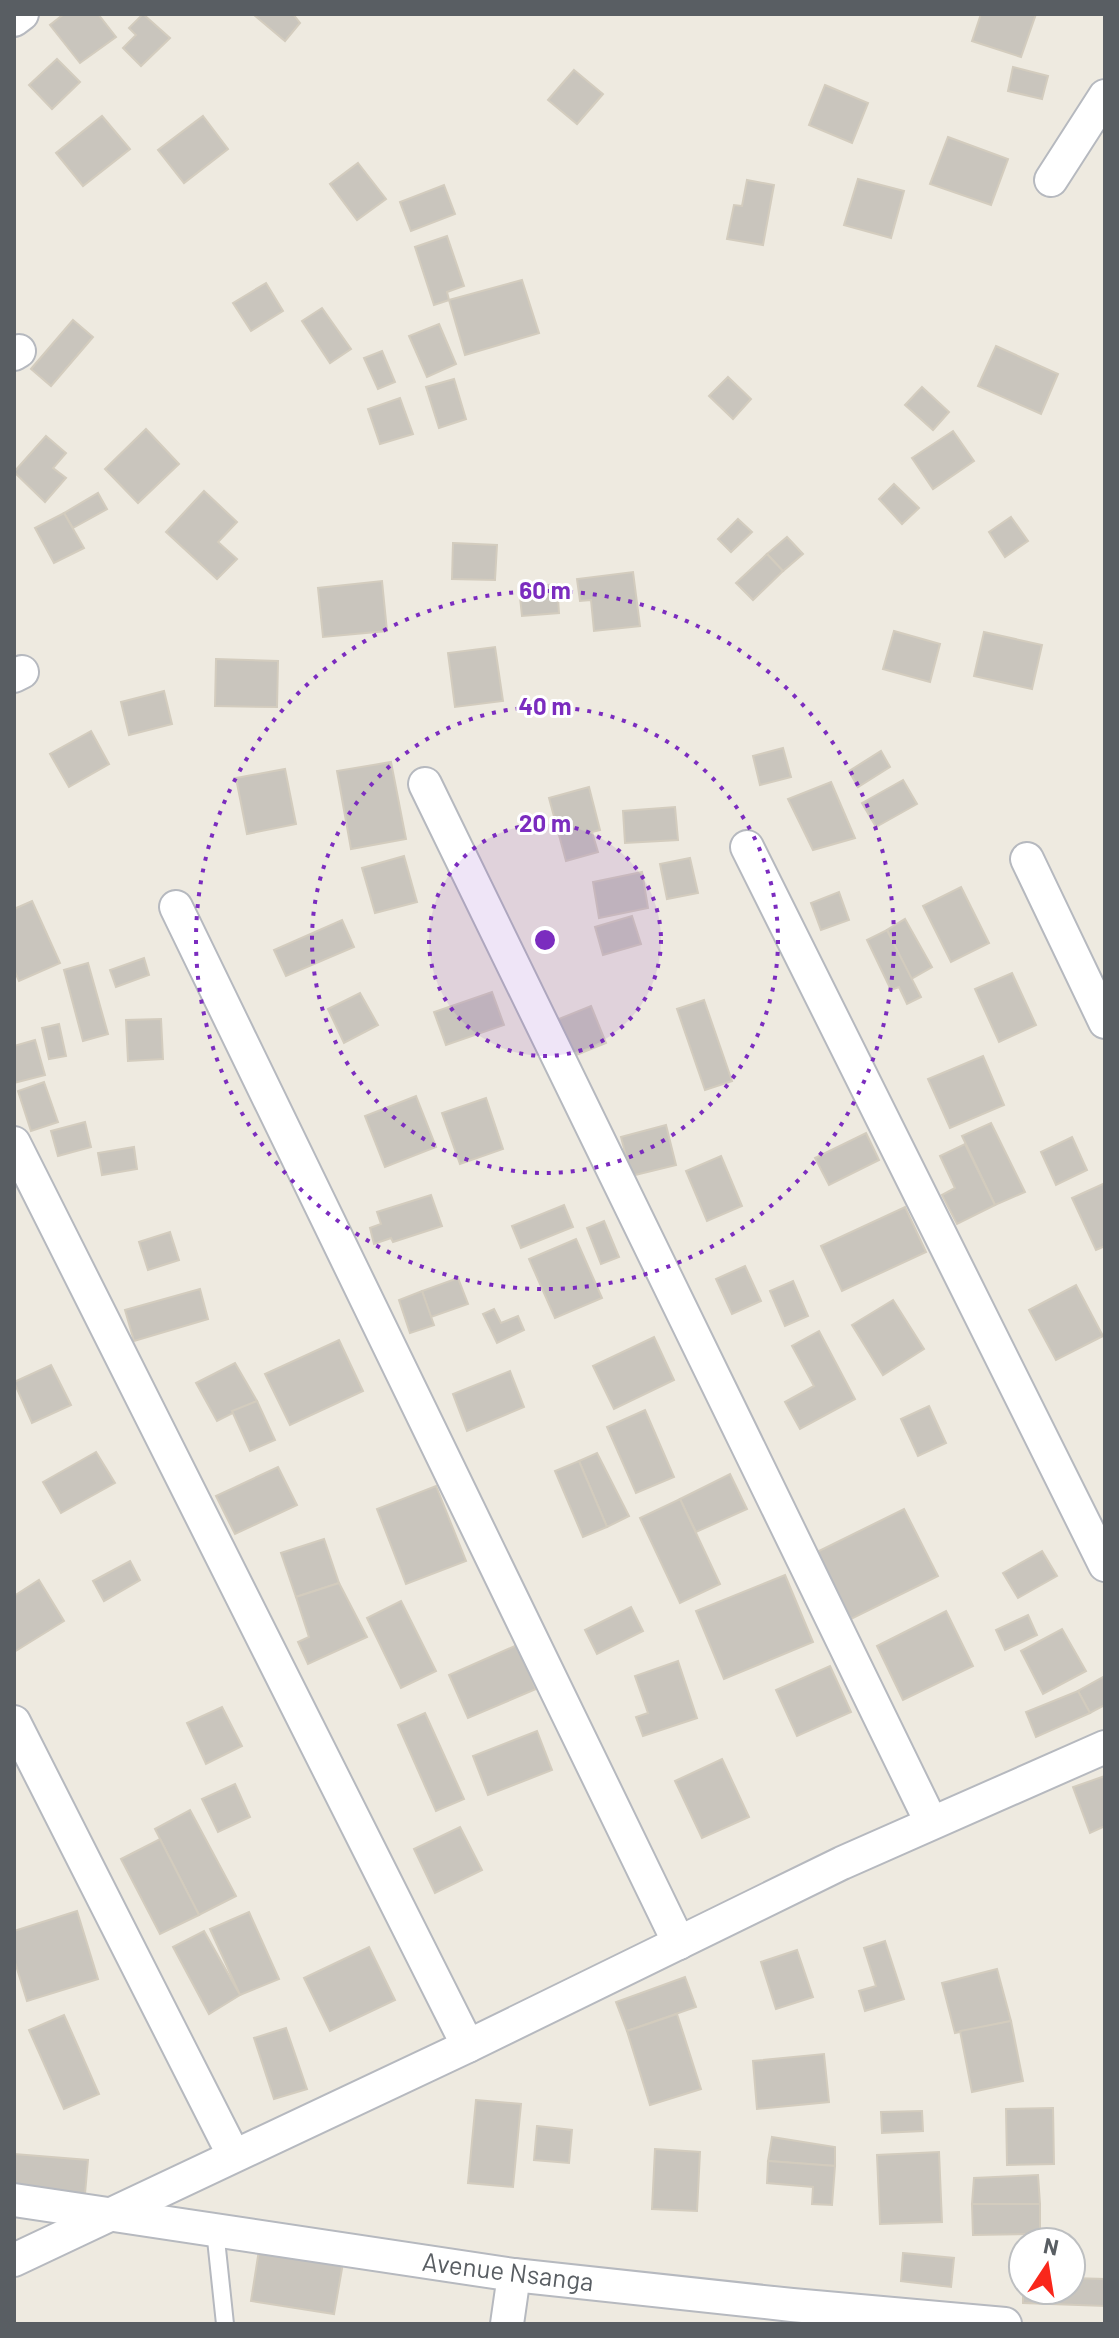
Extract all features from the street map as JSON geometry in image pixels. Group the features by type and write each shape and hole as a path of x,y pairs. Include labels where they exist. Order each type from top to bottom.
{"street":[{"path":"14,20 22,14"},
{"path":"1051,180 1105,96"},
{"path":"425,784 931,1822"},
{"path":"747,847 1105,1565"},
{"path":"1027,859 1105,1022"},
{"path":"176,907 679,1943"},
{"path":"14,1143 468,2046"},
{"path":"14,1722 233,2154"},
{"path":"14,2260 233,2154 468,2046 931,1822 1105,1747"},
{"name":"Avenue Nsanga","path":"14,2200 792,2315 1005,2324"},
{"path":"507,2324 514,2275"}],"lane":[{"path":"215,2230 225,2324"}],"building":[{"path":"64,14 98,14 116,37 80,63 50,25"},
{"path":"143,14 170,38 141,66 123,48 136,35 129,28"},
{"path":"293,14 300,23 285,41 254,15"},
{"path":"981,14 1036,14 1021,57 972,41"},
{"path":"57,59 80,82 52,109 29,85"},
{"path":"1013,67 1048,76 1042,99 1008,91"},
{"path":"574,70 603,94 577,124 548,100"},
{"path":"825,85 868,103 852,143 809,125"},
{"path":"102,116 130,149 83,186 56,153"},
{"path":"203,116 228,149 184,183 158,150"},
{"path":"948,137 1008,159 991,205 930,184"},
{"path":"358,163 386,199 357,220 330,184"},
{"path":"858,179 904,191 891,238 844,225"},
{"path":"747,180 774,185 763,245 727,239 734,205 742,206"},
{"path":"444,185 455,214 411,231 400,202"},
{"path":"447,236 464,286 447,292 449,300 434,305 415,247"},
{"path":"522,280 539,333 465,355 449,300"},
{"path":"266,283 283,311 251,331 233,303"},
{"path":"322,308 351,349 330,363 302,321"},
{"path":"73,320 93,337 51,386 31,369"},
{"path":"439,324 456,364 427,377 409,336"},
{"path":"996,346 1058,374 1041,414 978,386"},
{"path":"382,351 395,382 378,389 364,358"},
{"path":"728,377 751,399 733,419 709,396"},
{"path":"454,379 466,419 439,428 426,387"},
{"path":"922,387 949,412 933,430 905,405"},
{"path":"400,398 413,434 380,444 368,409"},
{"path":"146,429 179,464 138,503 105,469"},
{"path":"953,431 974,461 933,489 912,458"},
{"path":"46,436 66,453 53,468 66,478 45,502 14,472"},
{"path":"894,484 919,508 902,524 879,499"},
{"path":"204,491 237,522 218,542 237,559 217,579 166,532"},
{"path":"98,493 107,509 73,528 64,513"},
{"path":"64,513 84,548 54,563 35,528"},
{"path":"1011,517 1028,541 1005,557 989,532"},
{"path":"738,519 752,532 731,552 718,539"},
{"path":"787,537 803,554 783,571 767,554"},
{"path":"453,543 497,545 495,580 452,579"},
{"path":"767,554 783,571 753,600 736,583"},
{"path":"633,572 640,626 594,631 591,600 580,601 577,579"},
{"path":"382,581 387,631 323,637 318,588"},
{"path":"557,584 559,613 522,616 519,588"},
{"path":"894,631 940,644 930,682 883,669"},
{"path":"984,632 1042,645 1032,689 974,676"},
{"path":"495,647 503,701 455,707 448,653"},
{"path":"216,659 278,661 277,707 215,706"},
{"path":"164,691 172,724 129,735 121,702"},
{"path":"91,731 109,764 69,787 50,754"},
{"path":"783,748 791,777 760,785 753,756"},
{"path":"881,751 890,767 858,787 849,771"},
{"path":"391,762 406,839 351,849 337,771"},
{"path":"285,769 296,824 247,834 236,778"},
{"path":"903,780 917,804 876,827 862,803"},
{"path":"831,782 855,838 813,850 788,799"},
{"path":"589,787 600,830 592,832 598,852 566,861 549,798"},
{"path":"675,807 678,840 625,843 623,811"},
{"path":"404,856 417,902 375,913 362,868"},
{"path":"690,858 698,893 667,899 660,864"},
{"path":"642,872 648,908 599,918 593,882"},
{"path":"961,887 989,943 951,962 923,906"},
{"path":"839,892 849,920 821,930 811,903"},
{"path":"32,901 60,963 19,981 14,970 14,909"},
{"path":"632,916 641,944 603,955 595,927"},
{"path":"905,919 932,967 911,979 887,930"},
{"path":"342,920 354,947 286,976 274,950"},
{"path":"887,930 921,997 907,1004 899,987 891,990 867,940"},
{"path":"144,958 149,975 116,987 110,970"},
{"path":"88,963 108,1034 83,1041 64,970"},
{"path":"1012,973 1036,1025 999,1042 975,989"},
{"path":"492,992 504,1025 446,1045 434,1012"},
{"path":"360,993 378,1025 344,1043 328,1009"},
{"path":"704,1000 732,1081 705,1090 677,1009"},
{"path":"591,1006 606,1043 564,1060 549,1023"},
{"path":"161,1019 163,1059 128,1061 126,1020"},
{"path":"59,1024 66,1056 49,1059 42,1028"},
{"path":"35,1040 45,1075 14,1083 14,1046"},
{"path":"983,1056 1004,1105 950,1128 928,1079"},
{"path":"44,1082 58,1122 31,1131 18,1091"},
{"path":"416,1096 436,1147 385,1167 365,1116"},
{"path":"486,1098 503,1149 460,1164 442,1113"},
{"path":"85,1122 91,1147 58,1156 51,1131"},
{"path":"991,1123 1025,1192 995,1205 962,1136"},
{"path":"666,1125 676,1165 631,1176 621,1137"},
{"path":"866,1133 879,1160 829,1185 815,1158"},
{"path":"1072,1137 1087,1170 1056,1185 1041,1152"},
{"path":"965,1144 995,1205 957,1224 942,1195 955,1188 940,1156"},
{"path":"134,1147 137,1169 102,1175 98,1153"},
{"path":"721,1156 742,1206 707,1221 686,1171"},
{"path":"1105,1183 1105,1246 1096,1250 1072,1198"},
{"path":"431,1195 442,1226 393,1242 391,1238 374,1244 370,1228 381,1224 377,1212"},
{"path":"564,1205 573,1227 521,1248 512,1226"},
{"path":"905,1207 926,1252 842,1291 821,1246"},
{"path":"604,1221 619,1257 601,1264 587,1228"},
{"path":"170,1232 179,1260 148,1270 139,1242"},
{"path":"576,1239 602,1298 555,1318 529,1259"},
{"path":"745,1266 761,1301 732,1314 716,1279"},
{"path":"458,1278 468,1304 431,1317 422,1291"},
{"path":"793,1281 808,1316 785,1326 770,1291"},
{"path":"1076,1285 1103,1336 1056,1360 1029,1310"},
{"path":"200,1289 208,1319 134,1341 125,1310"},
{"path":"422,1291 434,1325 410,1333 399,1300"},
{"path":"893,1300 924,1349 883,1375 852,1325"},
{"path":"494,1309 501,1323 518,1316 524,1330 497,1343 483,1314"},
{"path":"819,1331 855,1399 800,1429 785,1402 814,1386 792,1346"},
{"path":"654,1337 674,1380 614,1409 593,1366"},
{"path":"339,1340 363,1391 290,1425 265,1374"},
{"path":"235,1363 257,1401 217,1421 196,1383"},
{"path":"51,1365 71,1405 32,1423 14,1382"},
{"path":"510,1371 524,1407 467,1431 453,1394"},
{"path":"257,1401 275,1440 250,1451 232,1411"},
{"path":"929,1406 946,1443 918,1456 901,1419"},
{"path":"645,1410 674,1477 636,1493 607,1427"},
{"path":"96,1452 115,1483 61,1513 43,1482"},
{"path":"597,1453 629,1516 607,1527 579,1461"},
{"path":"579,1461 607,1527 583,1537 555,1471"},
{"path":"278,1467 297,1505 235,1534 216,1496"},
{"path":"730,1474 747,1509 696,1532 680,1499"},
{"path":"436,1486 466,1561 406,1584 377,1509"},
{"path":"680,1499 720,1584 680,1603 640,1518"},
{"path":"904,1509 938,1576 851,1619 817,1552"},
{"path":"324,1539 339,1583 296,1597 281,1553"},
{"path":"1042,1551 1057,1576 1018,1598 1003,1573"},
{"path":"130,1561 140,1580 104,1601 93,1581"},
{"path":"785,1575 813,1642 724,1679 696,1611"},
{"path":"39,1580 64,1621 14,1652 14,1596"},
{"path":"339,1583 367,1637 308,1664 298,1642 309,1637 296,1597"},
{"path":"401,1601 436,1671 401,1688 367,1618"},
{"path":"631,1607 643,1631 597,1654 585,1630"},
{"path":"946,1611 973,1666 903,1700 877,1646"},
{"path":"1028,1615 1037,1635 1005,1650 996,1630"},
{"path":"1062,1629 1086,1671 1043,1694 1021,1651"},
{"path":"517,1645 536,1689 468,1718 449,1675"},
{"path":"678,1661 697,1718 643,1736 636,1717 648,1713 635,1676"},
{"path":"830,1666 851,1712 797,1736 776,1690"},
{"path":"1105,1676 1105,1705 1090,1713 1078,1691"},
{"path":"1078,1691 1090,1713 1036,1737 1026,1712"},
{"path":"222,1707 242,1746 206,1764 187,1723"},
{"path":"425,1713 464,1799 436,1811 398,1725"},
{"path":"537,1731 552,1770 488,1795 473,1756"},
{"path":"722,1759 749,1817 702,1838 675,1781"},
{"path":"1105,1776 1105,1826 1090,1833 1073,1787"},
{"path":"235,1784 250,1817 218,1832 202,1799"},
{"path":"190,1810 236,1896 199,1915 155,1829"},
{"path":"460,1827 482,1870 435,1893 414,1849"},
{"path":"160,1839 199,1915 160,1934 121,1859"},
{"path":"77,1911 98,1979 27,2001 14,1959 14,1931"},
{"path":"249,1912 279,1979 240,1995 210,1929"},
{"path":"204,1931 240,1995 209,2014 173,1947"},
{"path":"885,1941 904,1999 865,2011 859,1991 876,1986 864,1948"},
{"path":"369,1947 395,2000 330,2031 304,1978"},
{"path":"797,1950 813,1997 776,2009 761,1962"},
{"path":"997,1969 1011,2021 955,2033 942,1983"},
{"path":"685,1977 696,2007 627,2031 616,2002"},
{"path":"677,2014 701,2089 650,2105 627,2031"},
{"path":"64,2015 99,2094 64,2109 29,2030"},
{"path":"1011,2021 1023,2081 972,2092 960,2031"},
{"path":"286,2028 307,2089 274,2099 254,2038"},
{"path":"824,2054 829,2102 757,2109 753,2061"},
{"path":"476,2100 521,2104 513,2187 468,2183"},
{"path":"1053,2108 1054,2164 1007,2165 1006,2109"},
{"path":"922,2111 923,2131 882,2133 881,2112"},
{"path":"537,2126 572,2130 569,2163 534,2160"},
{"path":"772,2137 835,2147 835,2166 768,2161"},
{"path":"655,2149 700,2152 697,2211 652,2209"},
{"path":"939,2152 942,2222 880,2224 877,2155"},
{"path":"14,2154 88,2160 85,2194 14,2188"},
{"path":"768,2161 835,2166 832,2205 812,2204 813,2187 767,2183"},
{"path":"1038,2175 1040,2204 972,2204 974,2178"},
{"path":"972,2204 1040,2204 1040,2226 1007,2226 1007,2234 973,2235"},
{"path":"259,2250 343,2263 334,2314 251,2301"},
{"path":"903,2253 954,2258 951,2287 901,2281"},
{"path":"1087,2278 1105,2279 1105,2306 1087,2305"}]}
